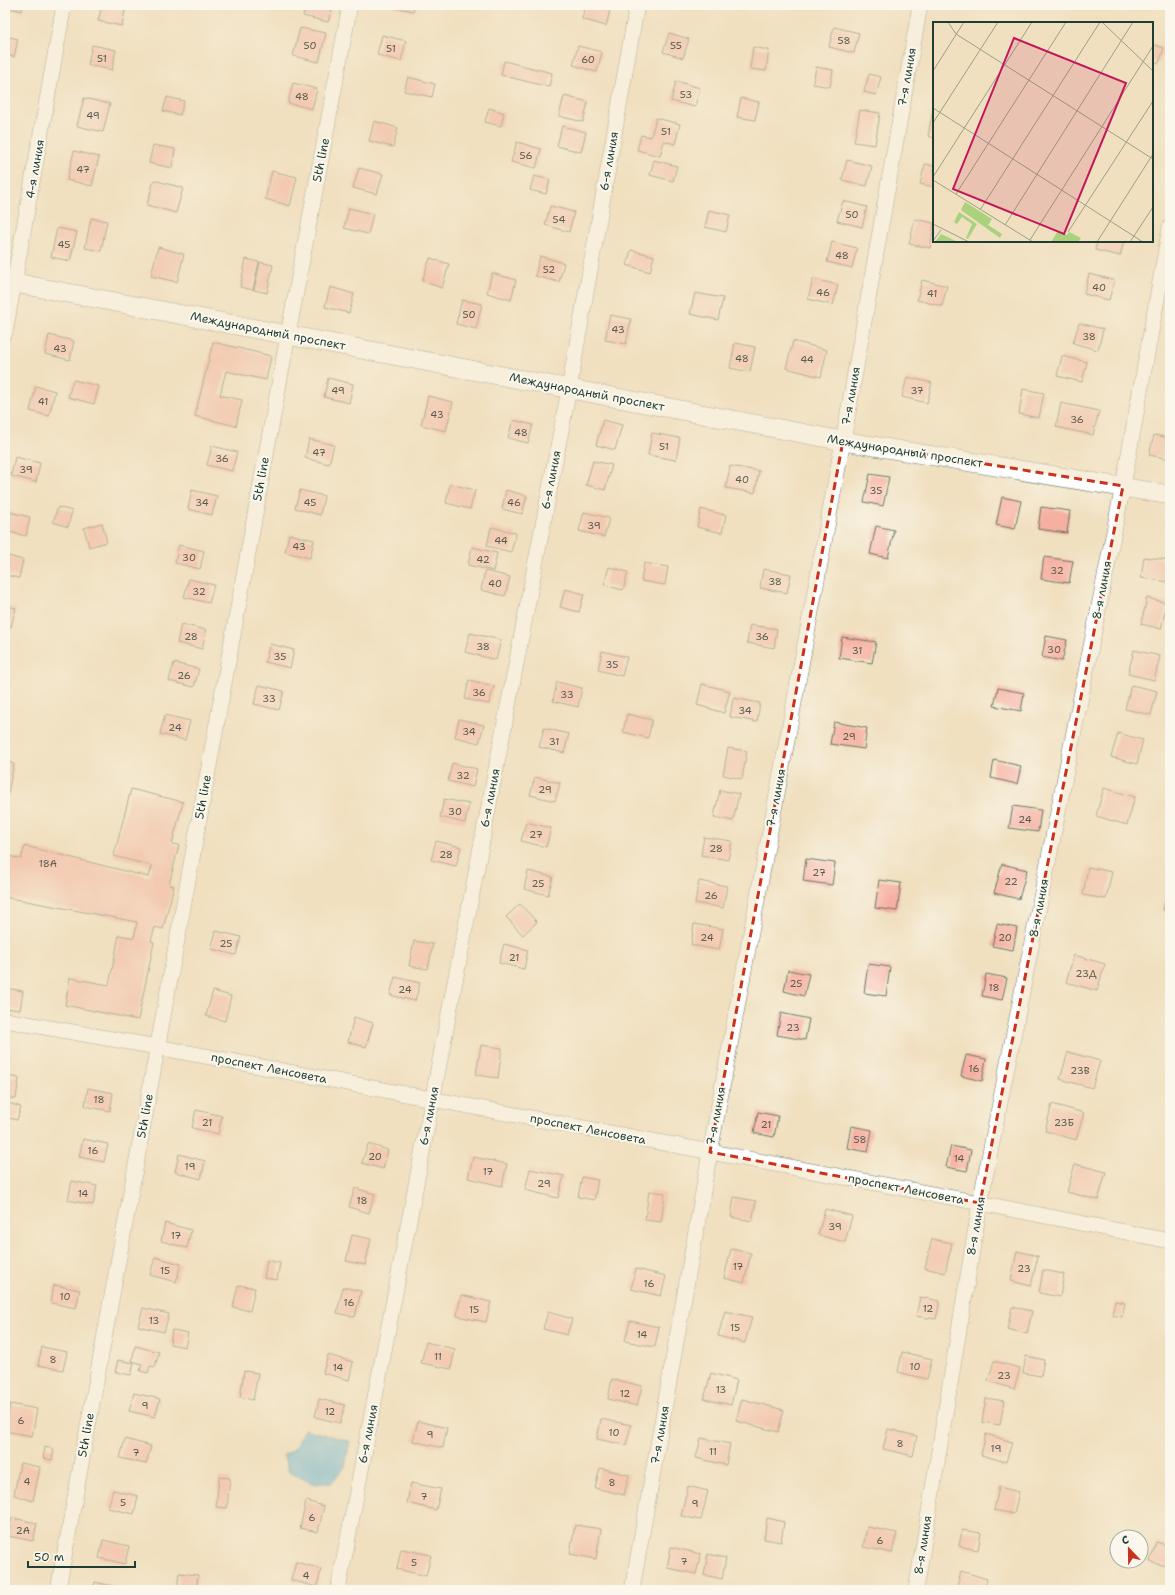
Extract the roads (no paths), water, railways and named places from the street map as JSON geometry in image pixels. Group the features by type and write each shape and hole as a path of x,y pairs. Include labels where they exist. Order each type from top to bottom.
{"street":[{"name":"4-я линия","path":"5,334 10,282 64,5"},
{"name":"5th line","path":"58,1590 350,5"},
{"name":"6-я линия","path":"338,1590 569,389 637,5"},
{"name":"7-я линия","path":"632,1590 710,1152 843,441 920,5"},
{"name":"8-я линия","path":"916,1590 980,1203 1123,486 1170,227"},
{"name":"Международный проспект","path":"10,282 843,441 1123,486 1170,495"},
{"name":"проспект Ленсовета","path":"5,1020 432,1099 980,1203 1170,1241"}],"water":[{"path":"304,1429 350,1441 345,1467 332,1483 314,1484 289,1472 283,1455 294,1449"}]}
